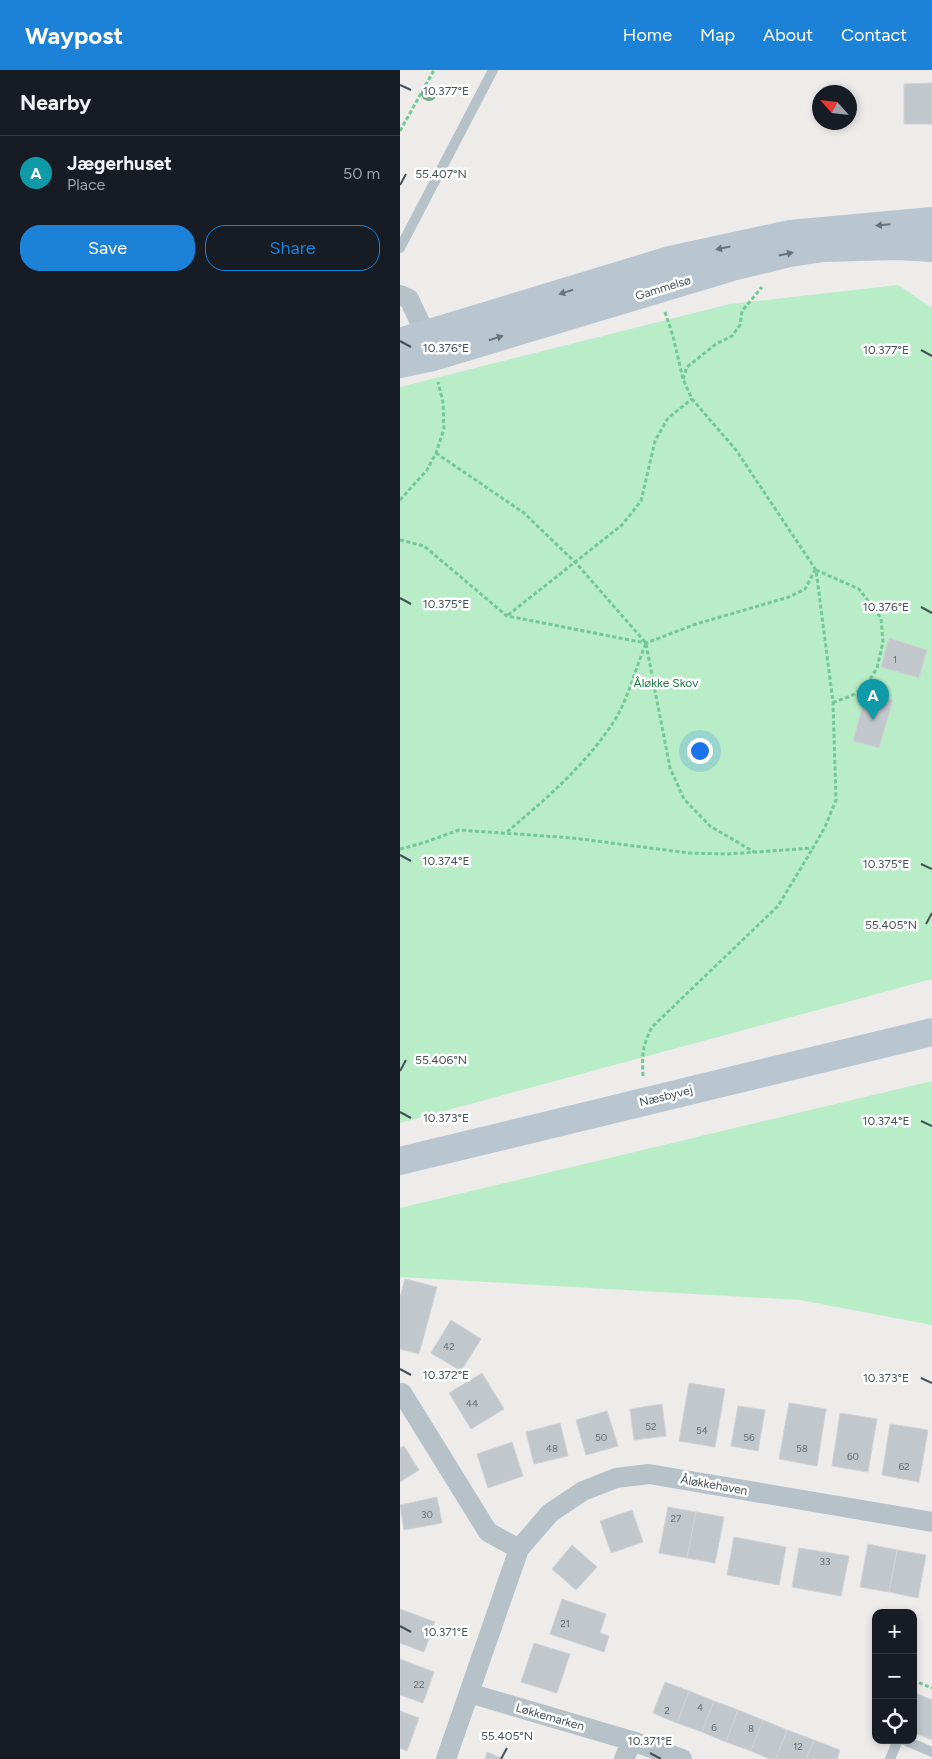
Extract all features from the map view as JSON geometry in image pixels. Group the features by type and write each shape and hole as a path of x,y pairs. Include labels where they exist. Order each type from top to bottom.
{"street":[{"name":"Gammelsø","path":"400,364 429,346 670,260 790,234 932,221"},
{"name":"Gammelsø","path":"400,342 429,346 790,253 823,248 898,246 932,248"},
{"path":"400,295 409,299 429,346"},
{"name":"Næsbyvej","path":"400,1161 932,1032"},
{"path":"402,1393 488,1532 520,1549"},
{"name":"Åløkkehaven","path":"446,1759 520,1549 550,1513 583,1491 616,1478 649,1474 932,1522"},
{"name":"Løkkemarken","path":"469,1693 628,1750 682,1759"}],"lane":[{"path":"400,248 493,70"},
{"path":"890,1759 896,1744"},
{"path":"913,1744 932,1752"}],"path":[{"path":"400,131 434,70"},
{"path":"683,380 687,366 716,344 732,336 740,325 742,311 790,253"},
{"path":"644,1102 642,1058 644,1042 652,1027 778,906 825,827 836,800 833,702 816,570 736,450 692,399 683,380 673,336"},
{"path":"400,500 427,470 436,453 444,429 443,402 429,346"},
{"path":"507,616 622,526 641,501 656,441 668,418 692,399"},
{"path":"436,453 524,513 576,563 646,642 670,768 684,799 710,826 754,852"},
{"path":"400,540 424,546 507,616 646,642 696,624 789,597 805,589 816,570"},
{"path":"816,570 859,589 881,618 882,642 877,668 866,687 851,696 833,702"},
{"path":"506,832 547,798 591,753 617,716 646,642"},
{"path":"400,849 459,830 573,838 689,854 728,854 813,848"},
{"path":"917,1682 932,1688"}],"green space":[{"name":"Åløkke Skov","path":"898,285 932,308 932,979 400,1123 400,387 730,304"},
{"path":"932,1081 932,1325 800,1300 400,1277 400,1208"}],"building":[{"path":"932,83 932,124 904,124 904,84"},
{"path":"889,638 927,650 919,678 881,667"},
{"path":"866,693 893,700 879,748 853,741"},
{"path":"405,1279 437,1287 419,1354 400,1349 400,1297"},
{"path":"451,1320 481,1339 461,1371 431,1353"},
{"path":"482,1373 504,1409 471,1429 449,1393"},
{"path":"689,1383 725,1389 715,1447 679,1441"},
{"path":"789,1403 826,1409 817,1466 779,1459"},
{"path":"662,1404 666,1436 634,1440 630,1409"},
{"path":"738,1406 765,1410 758,1451 731,1446"},
{"path":"607,1411 618,1446 586,1455 576,1420"},
{"path":"840,1413 877,1419 868,1472 832,1466"},
{"path":"560,1423 568,1456 534,1464 526,1432"},
{"path":"890,1424 928,1430 919,1482 882,1475"},
{"path":"512,1442 523,1476 488,1488 477,1454"},
{"path":"404,1446 419,1470 400,1482 400,1448"},
{"path":"437,1497 442,1523 404,1530 400,1505"},
{"path":"668,1507 696,1512 687,1558 659,1553"},
{"path":"632,1510 643,1542 611,1553 600,1521"},
{"path":"696,1512 724,1517 715,1563 687,1558"},
{"path":"734,1537 786,1547 779,1585 727,1575"},
{"path":"868,1544 897,1550 889,1592 860,1587"},
{"path":"572,1545 597,1567 576,1590 552,1569"},
{"path":"799,1548 849,1556 841,1596 792,1587"},
{"path":"897,1550 926,1555 918,1598 889,1592"},
{"path":"562,1599 606,1614 600,1633 609,1636 604,1652 550,1634"},
{"path":"400,1609 435,1622 424,1652 400,1643"},
{"path":"534,1643 570,1654 557,1693 521,1682"},
{"path":"400,1659 434,1672 423,1703 400,1695"},
{"path":"665,1682 689,1691 677,1723 653,1713"},
{"path":"689,1691 714,1701 702,1732 677,1723"},
{"path":"917,1694 932,1700 932,1740 917,1734"},
{"path":"714,1701 738,1710 726,1742 702,1732"},
{"path":"738,1710 763,1720 751,1751 726,1742"},
{"path":"400,1711 419,1718 407,1751 400,1748"},
{"path":"763,1720 787,1730 776,1759 770,1759 751,1751"},
{"path":"787,1730 814,1740 806,1759 776,1759"},
{"path":"814,1740 840,1750 837,1759 806,1759"},
{"path":"487,1752 504,1759 485,1759"}],"place":[{"name":"Jægerhuset","path":"873,720"}]}
